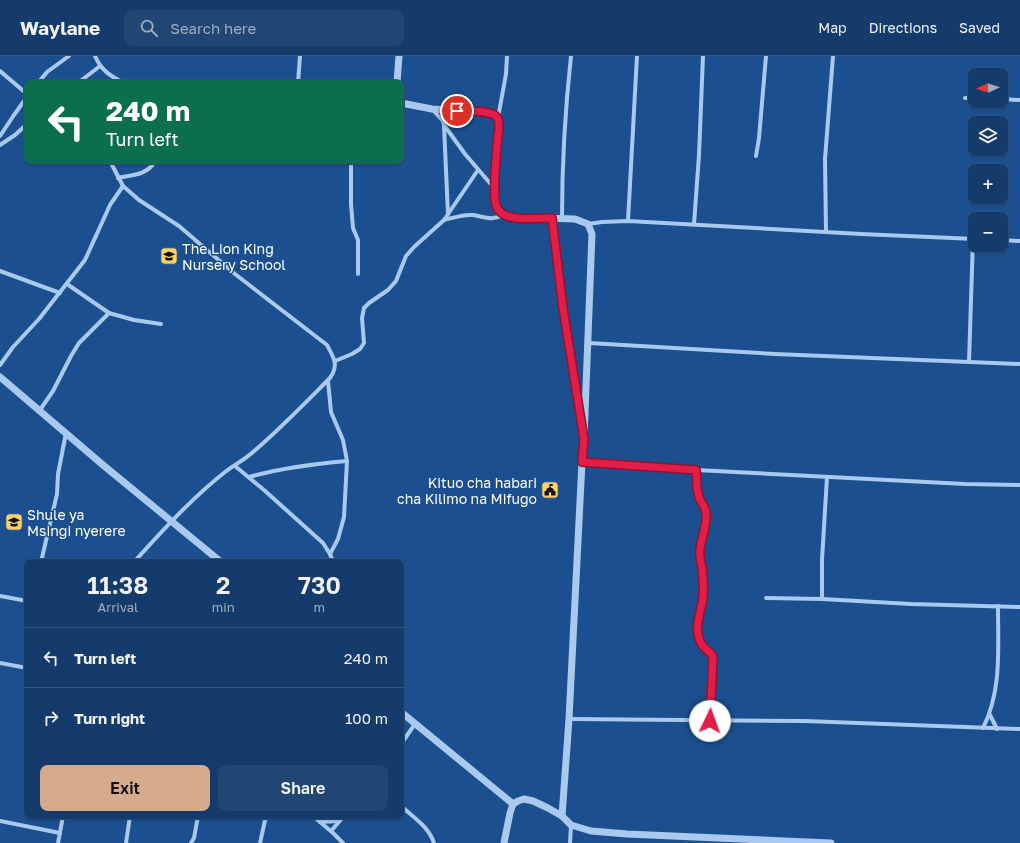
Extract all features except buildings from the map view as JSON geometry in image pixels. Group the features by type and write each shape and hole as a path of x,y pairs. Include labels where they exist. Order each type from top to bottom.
{"street":[{"path":"40,80 47,72 69,56"},
{"path":"95,56 100,66 109,75 118,80"},
{"path":"298,80 300,56"},
{"path":"397,80 399,56"},
{"path":"507,56 506,74 498,118 499,130 495,189 498,210 504,215 523,218 575,219 588,224 628,221 968,239"},
{"path":"562,218 562,156 565,107 571,56"},
{"path":"628,221 637,56"},
{"path":"694,224 699,155 703,56"},
{"path":"756,156 766,56"},
{"path":"826,232 826,159 833,56"},
{"path":"82,80 100,66"},
{"path":"0,71 24,91"},
{"path":"1008,99 1020,100"},
{"path":"0,136 22,103"},
{"path":"404,104 432,109 481,112 495,115 498,118"},
{"path":"432,109 443,121 444,125 465,154 495,189"},
{"path":"444,125 448,214"},
{"path":"0,145 24,127"},
{"path":"111,164 123,186 139,200 179,226 235,274 327,345 335,361 334,373 328,381 252,453 226,472 171,522 137,559"},
{"path":"118,178 144,172 150,169 154,164"},
{"path":"351,164 351,204 353,228 358,240 358,274"},
{"path":"335,361 360,349 364,343 362,318 364,308 369,302 388,290 396,281 406,256 444,220 478,170"},
{"path":"0,366 13,347 39,319 85,260 110,205 123,186"},
{"path":"444,220 472,215 491,219 504,215"},
{"path":"552,218 566,329 584,439"},
{"path":"562,816 569,719 589,343 592,234 588,224"},
{"path":"1008,240 1020,241"},
{"path":"969,362 973,252"},
{"path":"0,271 60,293"},
{"path":"67,284 109,313 134,320 161,324"},
{"path":"40,410 53,391 79,343 109,313"},
{"path":"589,343 775,354 1020,364"},
{"path":"0,377 216,559"},
{"path":"328,381 331,412 343,440 347,461 344,517 338,539 330,554"},
{"path":"42,559 57,494 58,474 66,433"},
{"path":"249,478 309,464 347,461"},
{"path":"582,462 827,477 966,484 1020,485"},
{"path":"235,466 323,543 332,559"},
{"path":"696,470 699,498 706,509 705,529 700,552 703,594 702,606 698,619 699,640 701,644 712,653 713,657 710,721"},
{"path":"822,599 822,560 827,477"},
{"path":"0,596 24,600"},
{"path":"766,598 1020,607"},
{"path":"983,728 990,715 994,699 997,674 998,606"},
{"path":"0,663 24,667"},
{"path":"404,715 513,804"},
{"path":"990,715 997,729"},
{"path":"569,719 806,721 1020,729"},
{"path":"404,740 415,724"},
{"path":"504,843 513,804 524,799 533,801 562,816 570,825 591,832 831,843"},
{"path":"404,809 424,826 432,837 434,843"},
{"path":"58,843 62,819"},
{"path":"126,843 130,819"},
{"path":"191,843 194,838 197,819"},
{"path":"260,843 265,819"},
{"path":"316,819 343,843"},
{"path":"1,820 60,833"},
{"path":"320,822 339,821"},
{"path":"331,831 339,821"},
{"path":"570,825 570,843"},
{"path":"194,838 196,843"}],"place":[{"name":"The Lion King Nursery School","path":"169,256"},
{"name":"Kituo cha habari cha Kilimo na Mifugo","path":"550,490"},
{"name":"Shule ya Msingi nyerere","path":"14,522"}],"route":[{"path":"457,111 481,112 495,115 498,118 499,130 495,189 498,210 504,215 511,217 552,218 570,357 584,439 582,462 696,470 699,498 706,509 706,522 700,552 703,594 702,606 698,619 698,636 701,644 712,653 714,662 711,684 710,721"}]}
